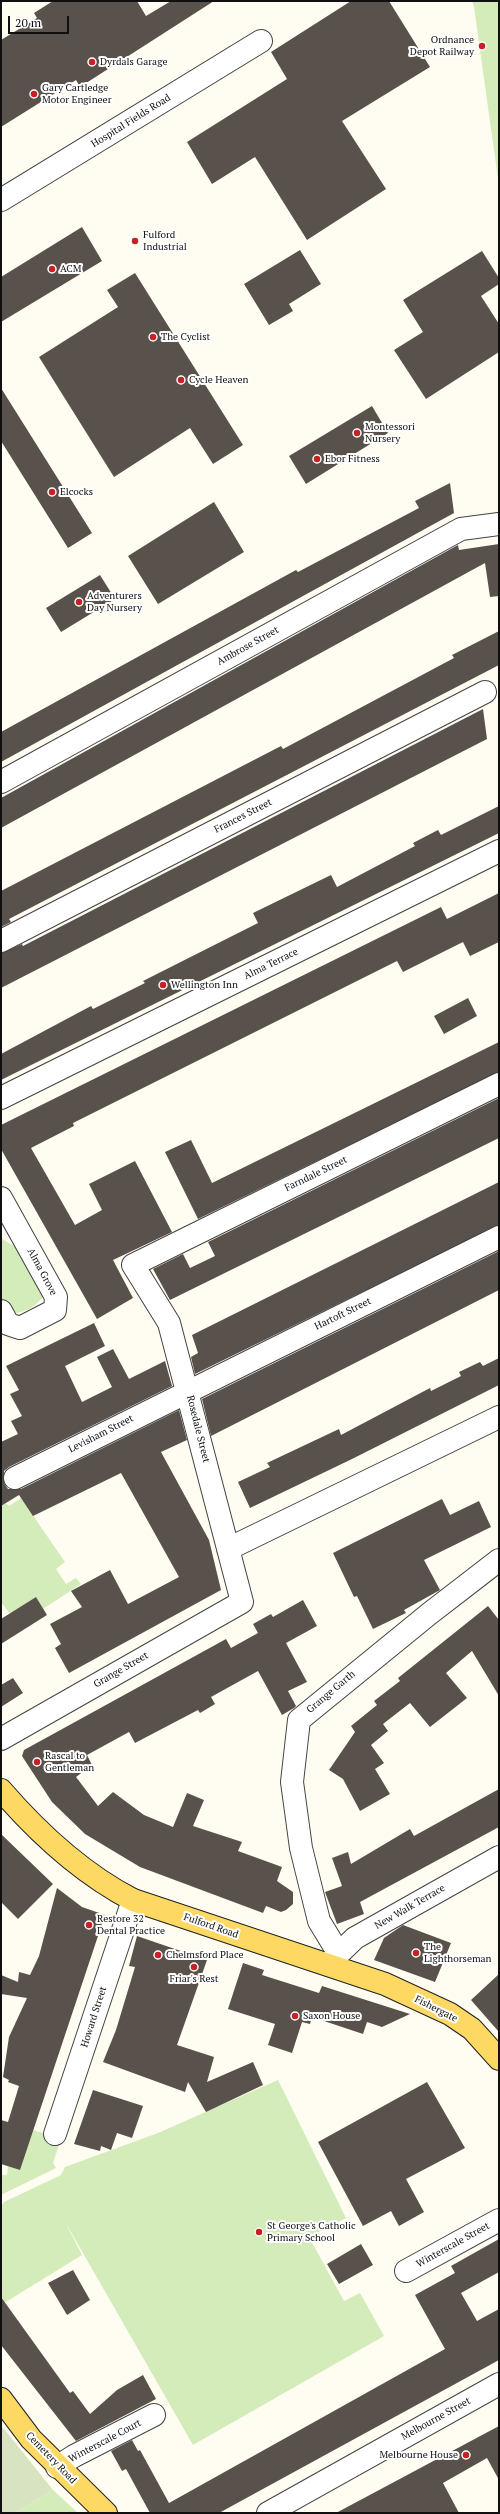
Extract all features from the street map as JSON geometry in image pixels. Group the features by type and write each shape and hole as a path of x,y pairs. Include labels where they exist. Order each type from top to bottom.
{"main road":[{"name":"Fulford Road","path":"1,1790 30,1823 71,1860 117,1892 133,1900 333,1959 385,1984"},
{"name":"Fishergate","path":"385,1984 450,2014 472,2029 499,2059"},
{"name":"Cemetery Road","path":"1,2399 31,2439 57,2468 106,2513"}],"street":[{"name":"Hospital Fields Road","path":"1,200 261,41"},
{"name":"Ambrose Street","path":"1,782 460,529 499,524"},
{"name":"Frances Street","path":"1,941 484,692"},
{"name":"Alma Terrace","path":"1,1098 499,851"},
{"name":"Farndale Street","path":"133,1265 499,1084"},
{"name":"Alma Grove","path":"1,1198 56,1297 55,1310 20,1328 8,1324 1,1311"},
{"name":"Hartoft Street","path":"188,1391 499,1237"},
{"name":"Rosedale Street","path":"133,1265 169,1323 242,1602"},
{"name":"Levisham Street","path":"15,1478 188,1391"},
{"path":"228,1549 499,1417"},
{"name":"Grange Garth","path":"333,1959 319,1921 301,1848 292,1782 299,1720 429,1614 499,1560"},
{"name":"Grange Street","path":"1,1739 242,1602"},
{"name":"New Walk Terrace","path":"333,1959 355,1938 499,1857"},
{"name":"Howard Street","path":"55,2134 133,1900"},
{"name":"Winterscale Street","path":"406,2271 499,2220"},
{"name":"Melbourne Street","path":"268,2513 298,2506 499,2384"},
{"name":"Winterscale Court","path":"57,2468 74,2456 154,2415"}],"green space":[{"path":"472,1 499,1 499,186 474,7"},
{"path":"1,1238 25,1253 43,1297 34,1306 22,1312 13,1313 1,1298"},
{"path":"21,1498 65,1562 56,1569 66,1584 76,1578 81,1584 43,1609 36,1597 10,1614 1,1602 1,1506 6,1503 9,1506"},
{"name":"St George's Catholic Primary School","path":"278,2080 346,2218 309,2237 344,2301 360,2293 384,2336 193,2445 64,2220 82,2255 1,2305 1,2207 4,2202 61,2175 65,2167 158,2133"},
{"path":"18,2125 61,2139 53,2163 56,2168 1,2195 1,2175 7,2175 8,2166 20,2170 24,2156"},
{"path":"1,2425 53,2490 15,2513 1,2513"},
{"path":"53,2490 78,2513 15,2513"}],"building":[{"path":"53,1 137,1 146,16 171,1 214,1 80,87 76,80 1,127 1,40 37,18 34,13"},
{"path":"351,1 389,1 430,67 342,121 386,189 307,240 255,157 212,184 187,142 287,79 271,52"},
{"name":"ACM","path":"82,227 102,261 1,322 1,277"},
{"path":"300,250 321,284 289,304 293,311 269,325 244,284"},
{"path":"482,251 499,278 499,284 481,296 499,324 499,352 426,399 394,350 423,332 403,300"},
{"path":"135,273 243,445 213,464 190,428 114,477 39,357 118,307 107,290"},
{"path":"1,388 92,533 68,548 1,441"},
{"path":"372,406 388,433 306,484 289,456"},
{"path":"450,483 454,513 1,762 1,732 296,570 298,572 419,508 415,501"},
{"path":"214,502 244,552 158,604 128,556"},
{"path":"499,544 499,596 490,597 485,563 1,828 1,798 458,545 459,550"},
{"path":"100,575 115,599 61,632 46,608"},
{"path":"499,631 499,665 9,919 11,922 1,927 1,891 281,746 283,749 454,658 452,655"},
{"path":"483,709 487,739 1,988 1,953 22,944 23,946"},
{"path":"499,806 499,833 1,1080 1,1054 91,1006 93,1009 145,983 143,981 258,923 253,913 331,875 337,887 415,846 413,843 438,830 441,835"},
{"path":"499,893 499,942 470,956 463,942 403,972 397,961 73,1123 74,1126 31,1148 75,1225 102,1210 89,1184 135,1161 172,1232 113,1260 133,1298 97,1319 1,1149 1,1125 441,907 447,919"},
{"path":"468,998 477,1016 444,1034 434,1016"},
{"path":"499,1042 499,1072 198,1219 165,1152 191,1140 212,1183"},
{"path":"499,1098 499,1138 170,1300 153,1269 183,1254 190,1268 215,1256 208,1242"},
{"path":"499,1182 499,1225 195,1374 191,1357 198,1353 192,1335"},
{"path":"499,1251 499,1290 211,1436 202,1399"},
{"path":"94,1323 105,1346 65,1366 82,1402 112,1387 97,1357 113,1349 129,1379 165,1361 172,1386 9,1467 4,1471 4,1483 8,1489 21,1489 179,1410 187,1440 161,1452 209,1540 221,1590 69,1673 55,1648 61,1644 50,1624 82,1607 71,1591 110,1570 128,1604 179,1577 121,1473 33,1516 19,1495 1,1506 1,1442 18,1434 11,1421 22,1416 10,1394 19,1390 6,1366"},
{"path":"499,1358 499,1385 352,1459 250,1508 238,1482 270,1467 267,1463 339,1429 341,1435 430,1388 431,1391 461,1376 459,1372 480,1362 483,1366"},
{"path":"442,1499 450,1515 479,1501 491,1527 424,1560 440,1590 404,1610 406,1613 373,1629 357,1596 354,1597 333,1553"},
{"path":"36,1597 47,1615 1,1644 1,1619"},
{"path":"303,1600 317,1626 286,1643 307,1682 288,1691 296,1706 294,1708 282,1715 258,1671 211,1697 215,1704 200,1713 198,1710 135,1743 129,1732 87,1755 92,1765 76,1777 98,1806 113,1792 144,1815 173,1827 187,1793 204,1800 193,1826 242,1842 238,1851 282,1867 277,1881 293,1892 293,1904 286,1910 281,1912 266,1906 263,1913 140,1867 85,1834 52,1802 22,1756 24,1750 226,1639 231,1648 258,1633 253,1624 271,1614 273,1617"},
{"path":"488,1606 499,1620 499,1696 472,1651 446,1673 467,1698 430,1727 410,1703 383,1724 388,1731 371,1745 384,1763 375,1769 390,1794 360,1811 343,1779 329,1770 355,1732 351,1726 377,1705 374,1701 400,1681 398,1678"},
{"path":"13,1678 23,1693 1,1707 1,1685"},
{"path":"499,1789 499,1827 360,1902 364,1914 337,1924 325,1892 342,1886 332,1858 348,1852 351,1864 410,1829 414,1836"},
{"path":"1,1834 53,1884 18,1919 1,1902"},
{"path":"57,1888 82,1907 105,1915 20,2170 1,2164 1,2120 8,2122 19,2086 8,2082 9,2080 3,2077 9,2037 27,1998 1,1994 1,1975 18,1982 19,1972 30,1975 39,1956"},
{"path":"403,1925 451,1943 435,1982 374,1960 384,1938"},
{"path":"137,1936 207,1960 177,2045 214,2057 207,2082 253,2062 263,2085 206,2112 188,2082 185,2092 103,2062 116,2030 135,1967 129,1966"},
{"path":"243,1963 264,1970 262,1975 319,1993 322,1986 410,2014 382,2027 367,2022 363,2034 312,2017 310,2024 302,2022 292,2053 268,2045 275,2024 228,2009"},
{"path":"499,1974 499,2032 471,2000"},
{"path":"427,2082 465,2148 406,2179 424,2212 399,2226 391,2211 363,2226 318,2142"},
{"path":"93,2090 143,2106 132,2138 117,2133 111,2150 101,2146 100,2151 74,2144"},
{"path":"499,2239 499,2272 461,2293 477,2321 499,2309 499,2360 219,2513 150,2513 126,2469 122,2471 111,2451 132,2440 138,2451 140,2450 169,2503 445,2349 415,2295 455,2273 451,2266"},
{"path":"361,2244 373,2265 339,2284 327,2264"},
{"path":"73,2270 90,2300 67,2315 48,2283"},
{"path":"1,2297 70,2393 73,2391 90,2414 117,2390 143,2375 156,2399 76,2441 1,2345"},
{"path":"499,2426 499,2480 487,2458 443,2483 459,2513 336,2513"}],"place":[{"name":"Ordnance Depot Railway","path":"482,46"},
{"name":"Dyrdals Garage","path":"92,62"},
{"name":"Gary Cartledge Motor Engineer","path":"34,94"},
{"name":"Fulford Industrial","path":"135,241"},
{"name":"ACM","path":"52,269"},
{"name":"The Cyclist","path":"153,337"},
{"name":"Cycle Heaven","path":"181,380"},
{"name":"Montessori Nursery","path":"357,433"},
{"name":"Ebor Fitness","path":"317,459"},
{"name":"Elcocks","path":"52,492"},
{"name":"Adventurers Day Nursery","path":"79,602"},
{"name":"Wellington Inn","path":"163,985"},
{"name":"Rascal to Gentleman","path":"37,1762"},
{"name":"Restore 32 Dental Practice","path":"89,1925"},
{"name":"The Lighthorseman","path":"416,1953"},
{"name":"Chelmsford Place","path":"158,1955"},
{"name":"Friar's Rest","path":"194,1967"},
{"name":"Saxon House","path":"295,2016"},
{"name":"St George's Catholic Primary School","path":"259,2232"},
{"name":"Melbourne House","path":"466,2455"}]}
